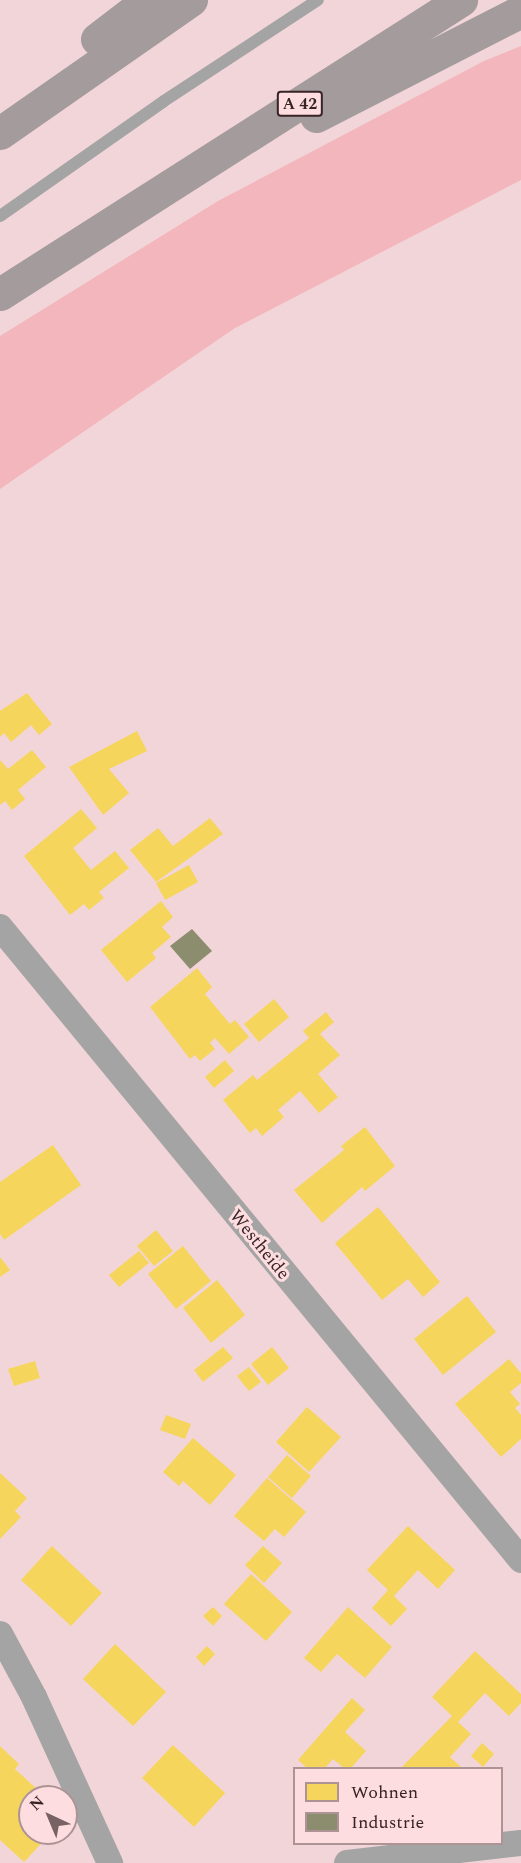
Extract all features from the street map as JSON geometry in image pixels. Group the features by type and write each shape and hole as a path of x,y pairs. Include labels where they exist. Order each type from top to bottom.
{"highway":[{"path":"0,116 148,0"},
{"path":"0,133 191,0"},
{"name":"A 42","path":"0,294 461,0"},
{"path":"138,208 521,11"}],"street":[{"name":"Westheide","path":"0,927 521,1560"},
{"path":"0,1634 110,1863"},
{"path":"347,1863 521,1843"}],"lane":[{"path":"0,216 164,100 318,0"}],"shaded area":[{"path":"521,46 521,180 235,328 0,489 0,336 218,201 484,61"}],"building: Wohnen":[{"path":"27,693 52,724 39,735 31,725 11,742 4,733 0,737 0,711"},
{"path":"137,731 147,751 109,769 129,793 103,815 69,767"},
{"path":"32,750 46,767 18,790 25,799 12,810 5,801 0,805 0,760 8,769"},
{"path":"81,809 97,828 73,848 91,870 115,851 129,868 99,892 104,898 89,910 84,904 70,915 24,856"},
{"path":"210,818 223,834 156,882 130,850 158,828 173,846"},
{"path":"189,865 198,882 165,900 156,883"},
{"path":"161,901 173,917 162,927 171,937 152,953 156,958 127,982 101,950"},
{"path":"197,968 212,987 205,994 230,1024 235,1020 249,1037 229,1054 215,1038 210,1043 215,1049 200,1061 195,1055 190,1059 150,1007"},
{"path":"274,999 289,1017 259,1042 244,1024"},
{"path":"326,1012 334,1022 320,1034 340,1055 318,1074 338,1097 319,1113 300,1091 278,1110 284,1117 262,1136 256,1128 250,1133 223,1100 253,1075 257,1080 309,1038 303,1031"},
{"path":"225,1060 234,1071 214,1088 205,1077"},
{"path":"365,1127 395,1166 365,1191 362,1187 322,1223 294,1190 344,1150 341,1146"},
{"path":"53,1145 81,1185 4,1240 0,1234 0,1182"},
{"path":"378,1207 440,1282 423,1297 408,1279 382,1300 335,1243"},
{"path":"156,1230 173,1251 154,1266 137,1246"},
{"path":"183,1246 211,1281 176,1309 148,1274"},
{"path":"139,1251 149,1263 119,1287 109,1275"},
{"path":"0,1257 10,1270 0,1277"},
{"path":"217,1280 245,1315 211,1343 183,1308"},
{"path":"467,1296 496,1332 443,1375 414,1339"},
{"path":"223,1347 233,1358 203,1382 194,1370"},
{"path":"272,1347 289,1368 268,1385 251,1364"},
{"path":"509,1359 521,1373 521,1383 510,1392 520,1404 515,1408 521,1415 521,1439 501,1457 455,1404"},
{"path":"35,1361 40,1378 14,1386 8,1369"},
{"path":"249,1367 261,1382 249,1391 237,1376"},
{"path":"307,1407 341,1437 309,1472 276,1442"},
{"path":"166,1415 191,1424 185,1439 160,1430"},
{"path":"193,1438 236,1475 210,1505 183,1481 179,1486 163,1472"},
{"path":"287,1455 311,1476 292,1498 268,1477"},
{"path":"0,1473 27,1498 15,1511 21,1517 0,1539"},
{"path":"267,1478 306,1512 284,1537 275,1529 264,1541 234,1516"},
{"path":"408,1526 455,1570 438,1589 418,1570 394,1596 407,1609 391,1626 372,1608 388,1590 367,1570"},
{"path":"52,1546 102,1593 71,1626 21,1580"},
{"path":"263,1546 282,1563 264,1583 245,1565"},
{"path":"251,1574 292,1612 266,1641 224,1604"},
{"path":"213,1607 222,1616 213,1626 203,1616"},
{"path":"348,1607 392,1647 365,1678 337,1654 321,1672 304,1658"},
{"path":"115,1644 166,1692 133,1726 83,1679"},
{"path":"207,1646 215,1654 204,1666 196,1657"},
{"path":"475,1651 521,1694 521,1703 509,1716 485,1693 458,1722 471,1734 450,1757 461,1767 402,1767 452,1716 432,1697"},
{"path":"352,1698 365,1710 345,1732 366,1751 352,1767 343,1767 333,1759 326,1767 306,1767 298,1760"},
{"path":"482,1743 494,1754 483,1767 471,1756"},
{"path":"173,1745 225,1793 194,1827 142,1778"},
{"path":"0,1746 19,1764 15,1769 32,1785 18,1785 18,1845 40,1845 24,1862 0,1840"}],"building: Industrie":[{"path":"192,929 212,951 190,969 170,946"}]}
